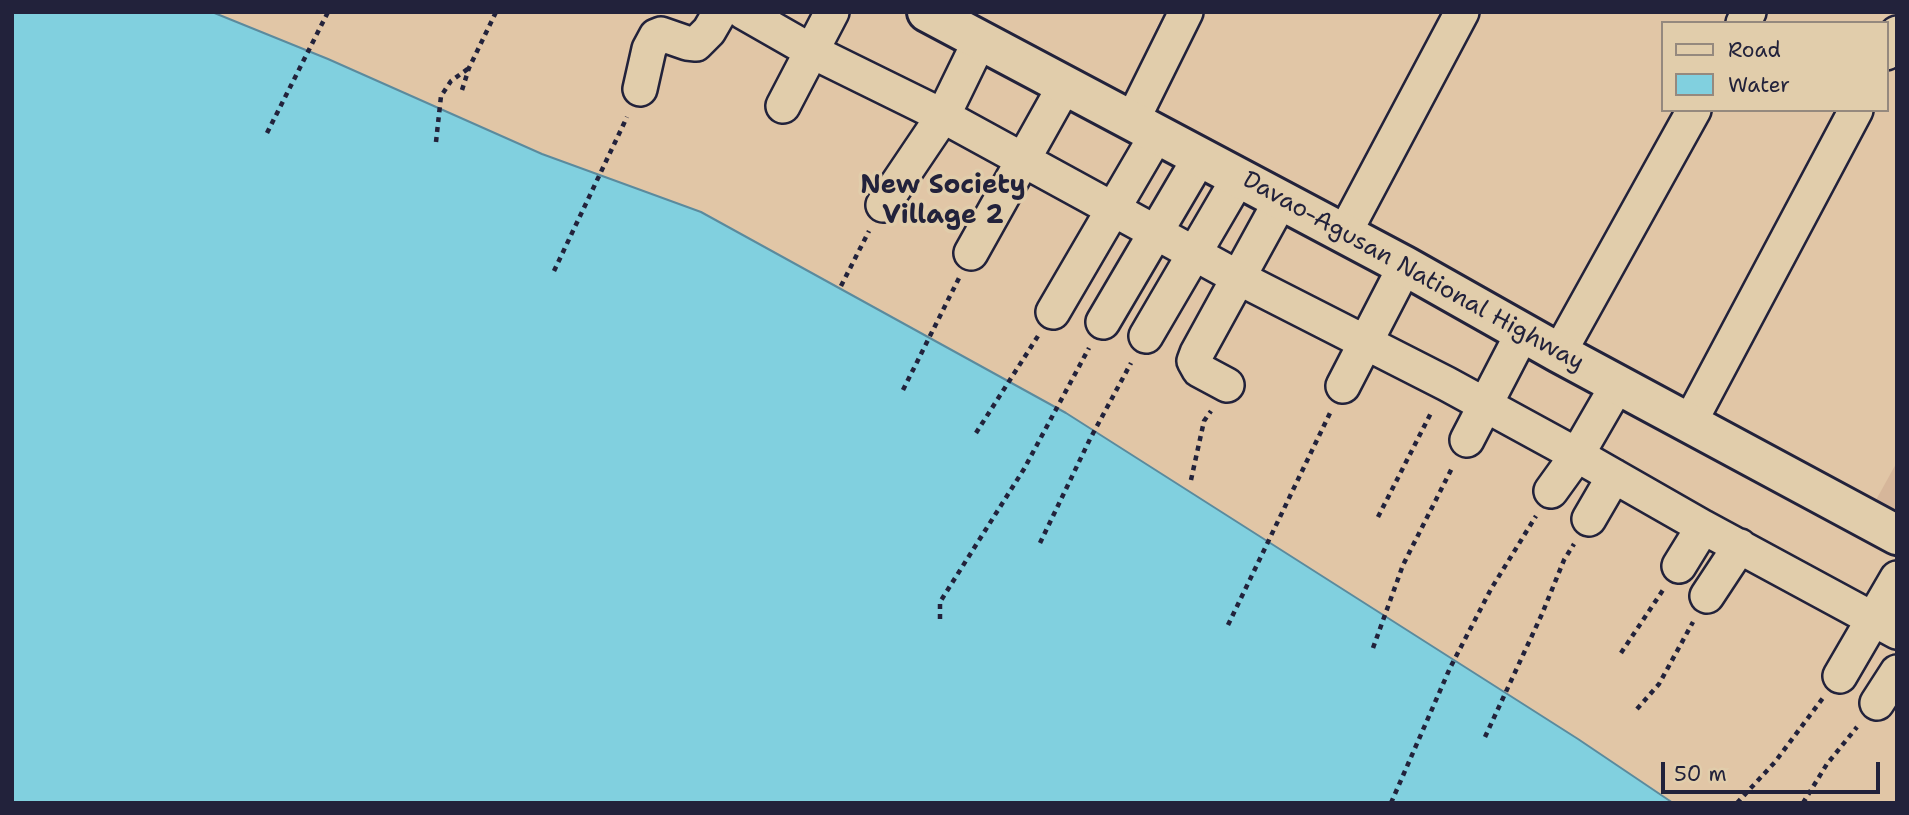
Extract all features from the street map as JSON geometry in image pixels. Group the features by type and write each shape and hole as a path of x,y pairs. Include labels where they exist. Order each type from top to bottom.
{"highway":[{"name":"Davao-Agusan National Highway","path":"927,12 1405,266 1559,353 1897,535"}],"street":[{"path":"640,89 649,49 656,36 661,34 696,44 709,31 720,12"},
{"path":"743,12 813,52 943,116 1239,278 1366,341 1885,626"},
{"path":"783,106 832,12"},
{"path":"1053,312 1114,209 1186,12"},
{"path":"1344,234 1462,12"},
{"path":"1888,49 1897,33"},
{"path":"883,205 943,116 981,40"},
{"path":"971,253 1065,85"},
{"path":"1559,353 1693,112"},
{"path":"1690,422 1855,112"},
{"path":"1103,323 1200,157"},
{"path":"1146,336 1239,177"},
{"path":"1227,385 1199,370 1195,361 1197,353 1281,200"},
{"path":"1343,386 1405,266"},
{"path":"1467,440 1523,332"},
{"path":"1551,491 1577,455 1618,384"},
{"path":"1589,519 1614,476"},
{"path":"1679,566 1703,527"},
{"path":"1707,596 1740,546"},
{"path":"1840,676 1885,626 1897,578"},
{"path":"1877,703 1897,672"}],"path":[{"path":"267,133 328,12"},
{"path":"462,89 496,12"},
{"path":"436,142 442,96 451,81 469,68"},
{"path":"554,271 640,89"},
{"path":"841,286 883,205"},
{"path":"903,390 971,253"},
{"path":"976,433 1053,312"},
{"path":"940,619 940,602 1024,469 1103,323"},
{"path":"1040,543 1090,439 1146,336"},
{"path":"1191,480 1204,421 1227,385"},
{"path":"1228,625 1343,386"},
{"path":"1378,517 1435,405"},
{"path":"1373,648 1403,565 1467,440"},
{"path":"1391,803 1450,668 1491,589 1551,491"},
{"path":"1485,737 1564,560 1589,519"},
{"path":"1621,653 1679,566"},
{"path":"1637,709 1659,684 1707,596"},
{"path":"1737,803 1775,762 1840,676"},
{"path":"1803,803 1827,764 1877,703"}],"shaded area":[{"path":"1897,462 1897,511 1876,500"}],"water":[{"path":"12,12 212,12 328,59 542,154 701,212 1066,413 1578,739 1673,803 12,803"}],"district":[{"name":"New Society Village 2","path":"943,201"}]}
